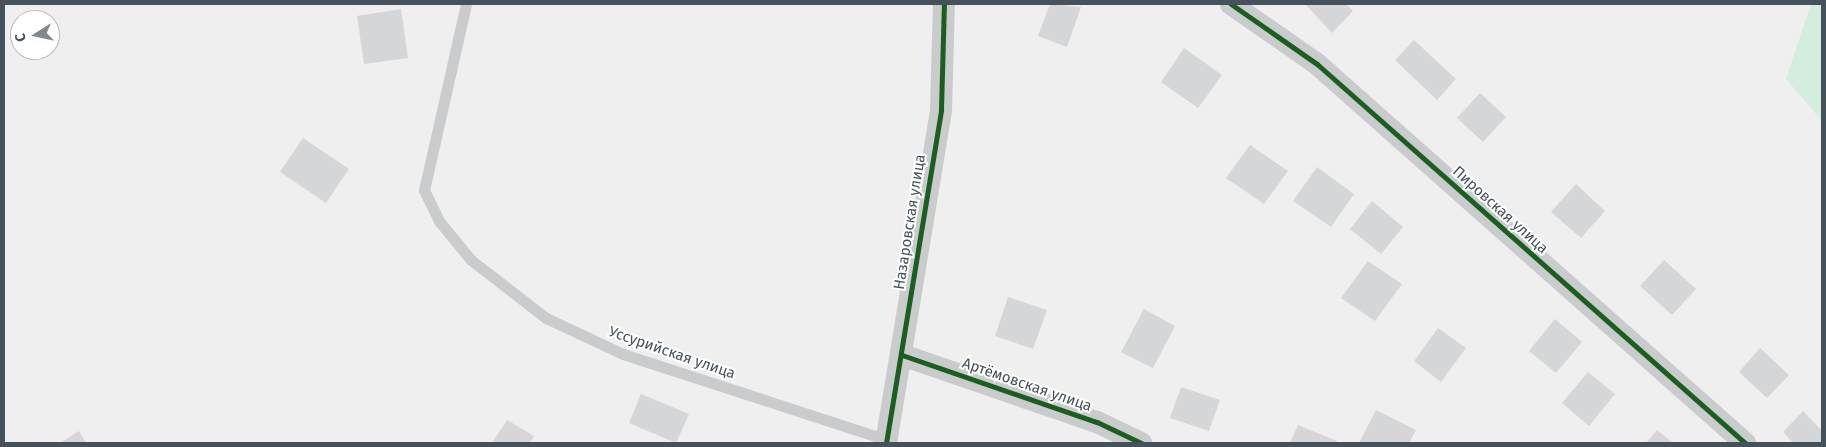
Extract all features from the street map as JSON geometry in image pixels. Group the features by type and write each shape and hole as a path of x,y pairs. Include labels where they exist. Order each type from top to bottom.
{"street":[{"name":"Назаровская улица","path":"886,442 902,355 941,109 944,4"},
{"name":"Пировская улица","path":"1231,4 1317,64 1745,443"},
{"name":"Артёмовская улица","path":"902,355 1097,422 1142,443"}],"lane":[{"name":"Уссурийская улица","path":"466,4 424,190 439,222 471,260 546,318 623,354 886,442"}],"green space":[{"path":"1811,4 1822,4 1822,121 1786,79"}],"building":[{"path":"1050,4 1081,7 1067,47 1038,36"},
{"path":"1305,4 1346,4 1353,11 1332,33"},
{"path":"401,9 408,58 364,64 357,16"},
{"path":"1414,40 1456,79 1437,100 1395,60"},
{"path":"1184,48 1222,75 1198,108 1161,82"},
{"path":"1480,93 1506,117 1483,142 1457,118"},
{"path":"303,138 349,169 326,203 280,172"},
{"path":"1250,145 1288,171 1264,204 1226,178"},
{"path":"1317,167 1354,194 1331,227 1293,201"},
{"path":"1576,184 1605,211 1581,238 1551,212"},
{"path":"1372,201 1403,227 1381,254 1350,229"},
{"path":"1664,260 1696,289 1672,315 1640,286"},
{"path":"1368,261 1402,284 1375,321 1341,298"},
{"path":"1008,297 1047,310 1033,349 995,336"},
{"path":"1144,309 1175,326 1153,368 1121,352"},
{"path":"1555,319 1582,342 1556,373 1529,351"},
{"path":"1438,328 1466,348 1441,382 1414,361"},
{"path":"1760,348 1789,375 1767,398 1739,372"},
{"path":"1588,372 1615,394 1589,426 1562,403"},
{"path":"1181,387 1220,400 1209,431 1170,418"},
{"path":"641,394 689,414 676,443 629,423"},
{"path":"1376,410 1416,430 1409,443 1359,443"},
{"path":"1803,411 1822,431 1822,443 1793,443 1783,432"},
{"path":"507,420 534,436 530,443 492,443"},
{"path":"1298,425 1337,441 1336,443 1290,443"},
{"path":"1657,430 1673,443 1646,443"},
{"path":"79,431 86,443 60,443"}],"cycle path":[{"path":"886,443 941,109 944,4"},
{"path":"1231,4 1317,64 1745,443"},
{"path":"902,355 1097,422 1141,443"}]}
